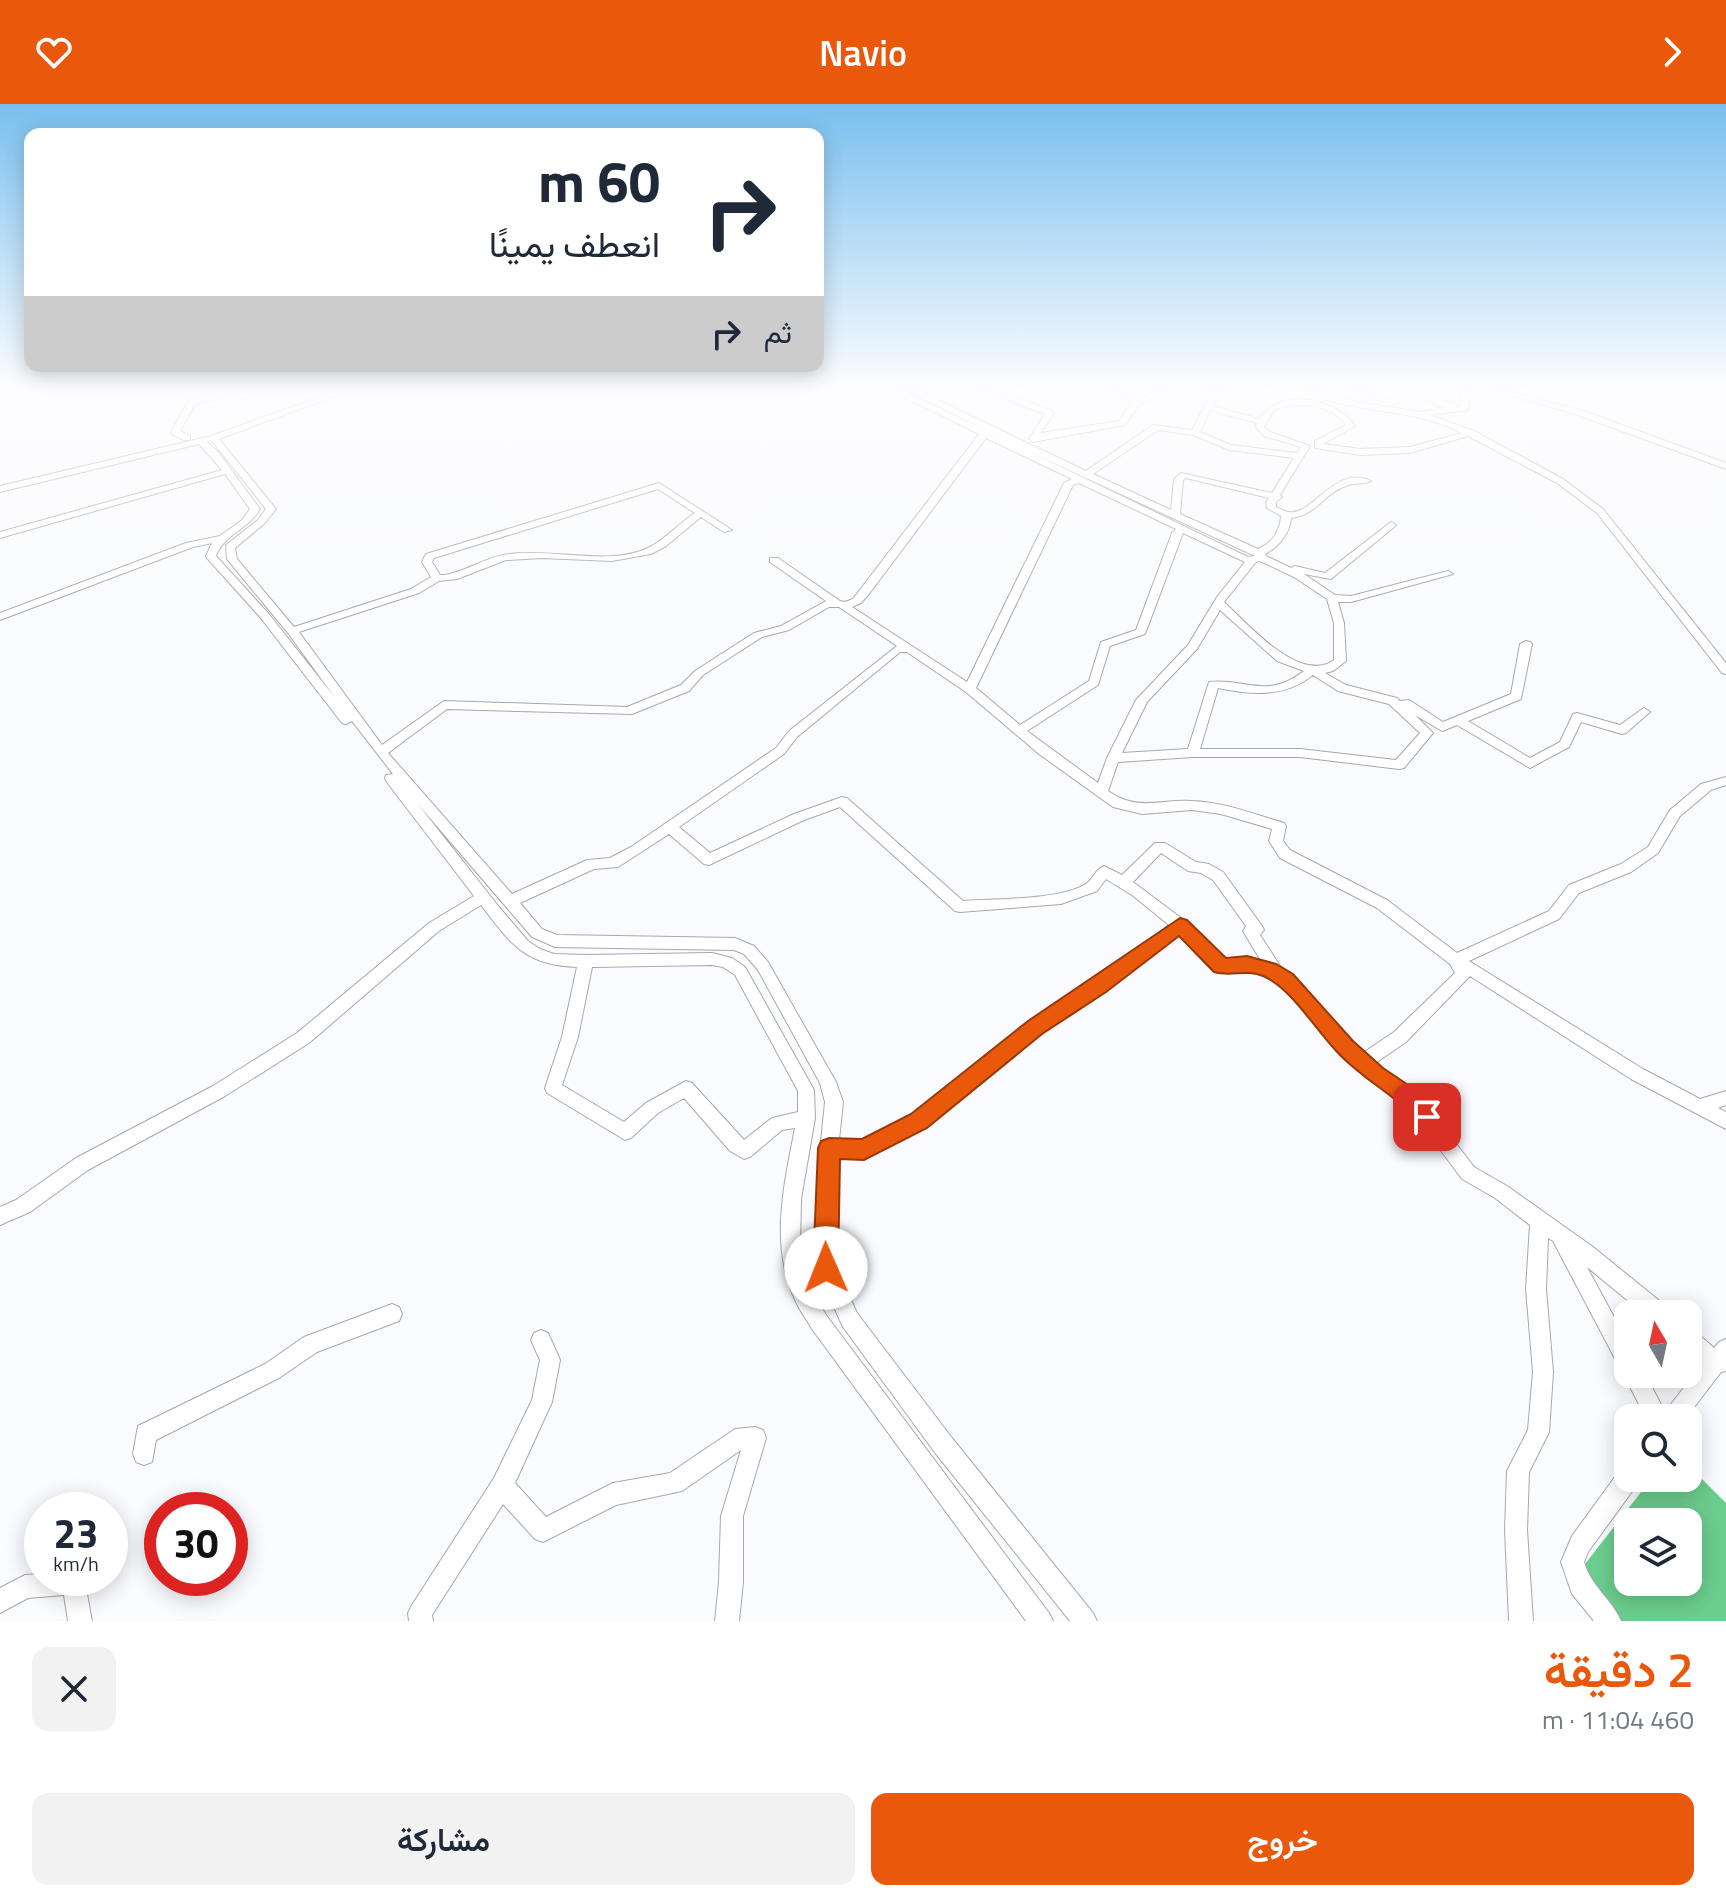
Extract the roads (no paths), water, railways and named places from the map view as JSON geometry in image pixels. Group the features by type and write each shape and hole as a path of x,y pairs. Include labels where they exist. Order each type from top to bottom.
{"street":[{"path":"0,486 99,463"},
{"path":"0,617 190,545 222,537 246,522 255,509 220,463"},
{"path":"225,463 271,509 261,522 230,547 232,559 292,631 381,752 537,933 555,941 719,943 749,950 763,966 828,1082 834,1102 829,1148 826,1268 850,1320 944,1446 1085,1621"},
{"path":"381,752 444,705 628,711 685,688 699,673 758,635 785,628 827,604 857,601 963,463"},
{"path":"1053,463 1175,515 1257,557"},
{"path":"1057,463 1183,528 1298,575 1332,598 1351,599 1448,574"},
{"path":"970,689 1069,483 1103,463"},
{"path":"1297,463 1271,502 1272,508 1286,515 1301,514 1343,483 1366,481"},
{"path":"1526,463 1560,481 1600,511 1726,671"},
{"path":"0,535 227,471"},
{"path":"1175,515 1179,479 1184,475 1277,497"},
{"path":"437,578 427,562 430,556 659,486 727,530"},
{"path":"292,631 415,591 437,578 447,579 491,559 526,554 594,560 624,558 662,546 692,517 702,513"},
{"path":"1101,792 1113,758 1142,700 1193,647 1219,603 1257,557 1285,530 1286,515"},
{"path":"1275,565 1327,577 1391,525"},
{"path":"1019,731 1094,683 1105,644 1141,632 1177,533 1183,528"},
{"path":"222,537 211,556 264,615 523,945 553,960 712,959 727,962 740,971 806,1090 806,1118 790,1224 792,1257 800,1290 819,1322 1041,1621"},
{"path":"774,560 970,689 1019,731 1118,804 1142,809 1192,805 1221,809 1279,826 1276,841 1285,854 1399,914 1456,960 1637,1074 1726,1121"},
{"path":"1193,753 1213,684 1259,692 1299,682 1313,670 1329,669 1340,661 1339,623 1332,598"},
{"path":"1113,758 1193,753 1300,753 1399,765 1427,733 1393,701 1342,688 1313,670 1281,659 1219,603"},
{"path":"1329,669 1347,683 1393,695 1442,727 1517,696 1526,644"},
{"path":"508,902 592,864 613,863 670,827 780,751 793,734 897,649 908,649"},
{"path":"1459,721 1530,764 1565,744 1577,717 1622,730 1644,712"},
{"path":"1456,960 1554,915 1574,889 1626,868 1653,850 1675,813 1706,787 1726,781"},
{"path":"670,827 709,860 799,817 842,801 960,907 1061,899 1092,887 1104,871 1124,882 1180,925 1221,966 1247,964 1286,979 1362,1063 1413,1100 1468,1173 1540,1221 1642,1300"},
{"path":"1124,882 1160,846 1193,867 1204,868 1218,876 1257,930 1250,931 1276,973"},
{"path":"0,1216 23,1206 82,1164 219,1091 303,1038 434,927 483,897"},
{"path":"829,1148 864,1149 919,1121 1035,1028 1099,986 1180,925"},
{"path":"1362,1063 1400,1037 1463,974 1456,960"},
{"path":"586,961 570,1037 553,1088 625,1132 652,1108 686,1088 744,1151 778,1123 806,1118"},
{"path":"1701,1106 1726,1098"},
{"path":"1521,1621 1516,1530 1518,1471 1538,1432 1543,1372 1536,1289 1540,1221"},
{"path":"1559,1235 1614,1337"},
{"path":"144,1454 146,1434 272,1371 311,1344 392,1314"},
{"path":"421,1621 420,1613 502,1486 542,1402 550,1360 541,1340"},
{"path":"1684,1404 1722,1357 1702,1346"},
{"path":"502,1486 543,1531 613,1494 674,1483 735,1440 755,1438 732,1516 727,1621"},
{"path":"1609,1621 1580,1586 1572,1562 1580,1544 1618,1492"},
{"path":"0,1601 25,1587 74,1582 80,1621"}]}
